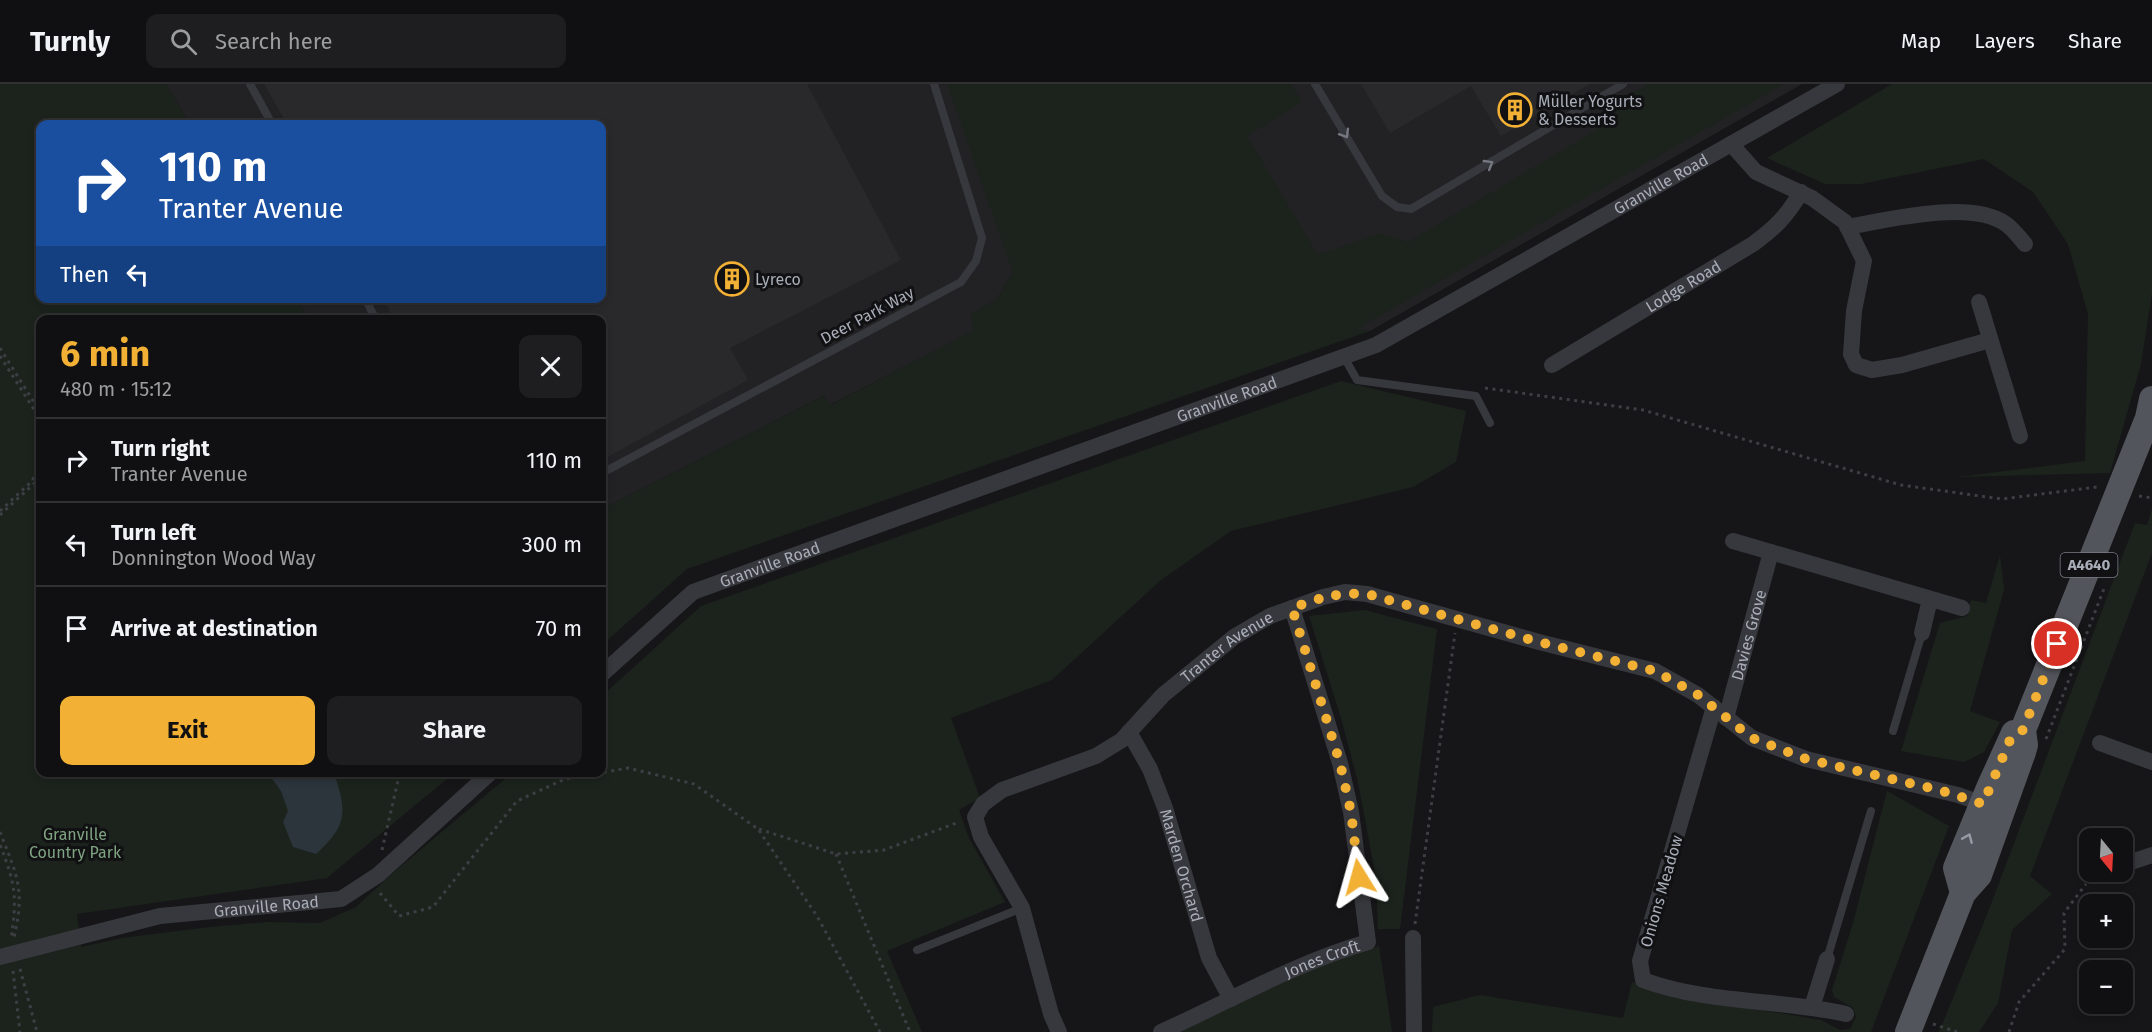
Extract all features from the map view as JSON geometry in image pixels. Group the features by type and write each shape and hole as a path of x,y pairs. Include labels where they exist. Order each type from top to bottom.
{"main road":[{"name":"A4640","path":"1992,807 2023,752 2025,736 2023,730 2148,418 2152,399"},
{"path":"1908,1032 1963,893 1956,868 1992,807"}],"street":[{"name":"Granville Road","path":"606,670 693,592 1376,345 1837,84"},
{"path":"1731,144 1756,172 1812,198 1845,222 1864,261 1854,311 1851,354 1856,365 1872,370 1902,365 1990,340"},
{"name":"Lodge Road","path":"1552,365 1753,244 1775,228 1801,192"},
{"path":"1847,227 1940,212 1972,212 1989,216 2005,224 2025,244"},
{"path":"1979,302 2020,436"},
{"path":"1733,541 1962,608"},
{"name":"Davies Grove","path":"1720,712 1771,552"},
{"name":"Tranter Avenue","path":"975,817 983,804 1002,790 1096,756 1122,740 1163,695 1234,636 1270,616 1323,597 1345,592 1367,594 1456,620 1655,671 1698,695 1752,738 1806,759 1939,790 1992,807"},
{"path":"1922,633 1930,599"},
{"name":"Jones Croft","path":"1161,1032 1335,951 1368,942 1351,812 1340,763 1292,608"},
{"name":"Onions Meadow","path":"1720,712 1640,961 1643,980 1662,987 1719,998 1812,1006 1846,1014"},
{"name":"Marden Orchard","path":"1129,732 1150,769 1165,808 1209,958 1231,999"},
{"path":"2100,743 2152,762"},
{"name":"Granville Road","path":"9,955 160,916 341,899 374,878 485,777"},
{"path":"975,817 981,837 1022,908 1051,1014 1059,1032"},
{"path":"2133,861 2152,855"},
{"path":"1413,938 1414,1032"},
{"path":"1812,1006 1827,959"}],"lane":[{"path":"250,84 270,120"},
{"name":"Deer Park Way","path":"606,471 961,282 976,261 982,238 934,84"},
{"path":"1315,84 1382,196 1397,207 1411,209 1623,84"},
{"path":"1344,357 1357,380 1476,396 1490,423"},
{"path":"1893,731 1922,633"},
{"path":"1827,959 1871,812"},
{"path":"917,950 1022,908"}],"path":[{"path":"0,348 36,406"},
{"path":"0,356 36,413"},
{"path":"1478,387 1643,410 1900,485 2002,499 2096,487 2102,489"},
{"path":"0,513 32,481 36,473"},
{"path":"0,513 36,482"},
{"path":"2137,496 2152,498"},
{"path":"2043,747 2107,581"},
{"path":"1413,938 1456,620"},
{"path":"606,772 628,768 694,784 758,829 836,854 884,850 975,817"},
{"path":"399,777 374,878 399,916 434,907 517,801 565,779 576,777"},
{"path":"758,829 818,916 880,1032"},
{"path":"0,832 19,887 19,905 12,945 15,892 12,875 0,845"},
{"path":"836,854 910,1032"},
{"path":"2009,1032 2019,1002 2065,949 2064,913 2089,882"},
{"path":"9,955 20,1032"},
{"path":"9,955 37,1032"},
{"path":"1933,1024 1957,1032"}],"shaded area":[{"path":"166,84 1802,84 1370,331 1106,307 1013,273 997,299 971,314 975,330 830,405 824,396 606,507 606,315 307,315 298,303 606,303 606,120 188,120"},
{"path":"271,777 335,777 341,798 342,817 334,835 316,854 293,847 283,822 288,811 281,791"}],"green space":[{"name":"Granville Country Park","path":"0,84 166,84 188,120 36,120 36,303 298,303 307,315 36,315 36,777 449,777 327,878 77,914 81,947 122,938 210,927 267,922 320,923 356,907 395,871 507,777 606,777 606,692 701,606 1341,381 1466,411 1456,462 1413,487 1231,531 1161,580 1052,680 951,718 980,798 959,810 969,838 1005,902 887,951 922,1032 0,1032"},
{"path":"947,84 1292,84 1302,102 1247,136 1318,255 1380,233 1408,242 1608,123 1623,99 1649,84 1784,84 1357,329 1370,331 687,569 606,641 606,507 824,396 831,405 974,330 971,314 997,299 1013,273"},
{"path":"1892,84 2152,84 2152,293 2141,364 2110,473 1957,477 2085,461 2088,314 2068,244 2033,192 1984,159 1861,184 1825,184 1767,158"},
{"path":"2152,508 2152,553 2030,876 2052,894 2012,930 1998,1003 1979,1032 1939,1032 1988,912 2135,523 2147,525"},
{"path":"2000,555 2004,590 1970,711 2000,722 1984,752 1964,762 1901,751 1940,623 1967,616 1971,600 1986,603"},
{"path":"1364,610 1437,629 1400,929 1378,929 1376,878 1358,782 1341,718 1309,616"},
{"path":"1887,791 1949,826 1871,1032 1432,1032 1433,1007 1480,995 1623,1018 1632,982 1683,997 1821,1020 1840,1030 1850,1029 1856,1017 1853,1008 1834,997 1832,990 1853,923"},
{"path":"1379,946 1392,1032 1180,1032 1314,966"}],"building":[{"name":"Lyreco","path":"264,84 807,84 901,260 730,348 748,380 606,458 606,315 392,315 386,303 606,303 606,120 285,120"},
{"name":"Müller Yogurts & Desserts","path":"1361,84 1590,84 1501,136 1471,86 1390,133"}],"place":[{"name":"Müller Yogurts & Desserts","path":"1515,110"},
{"name":"Lyreco","path":"732,279"}],"route":[{"path":"1359,877 1351,812 1340,763 1292,608 1323,597 1345,592 1367,594 1539,642 1655,671 1698,695 1752,738 1806,759 1939,790 1983,804 2010,740 2014,734 2023,730 2057,644"}]}
